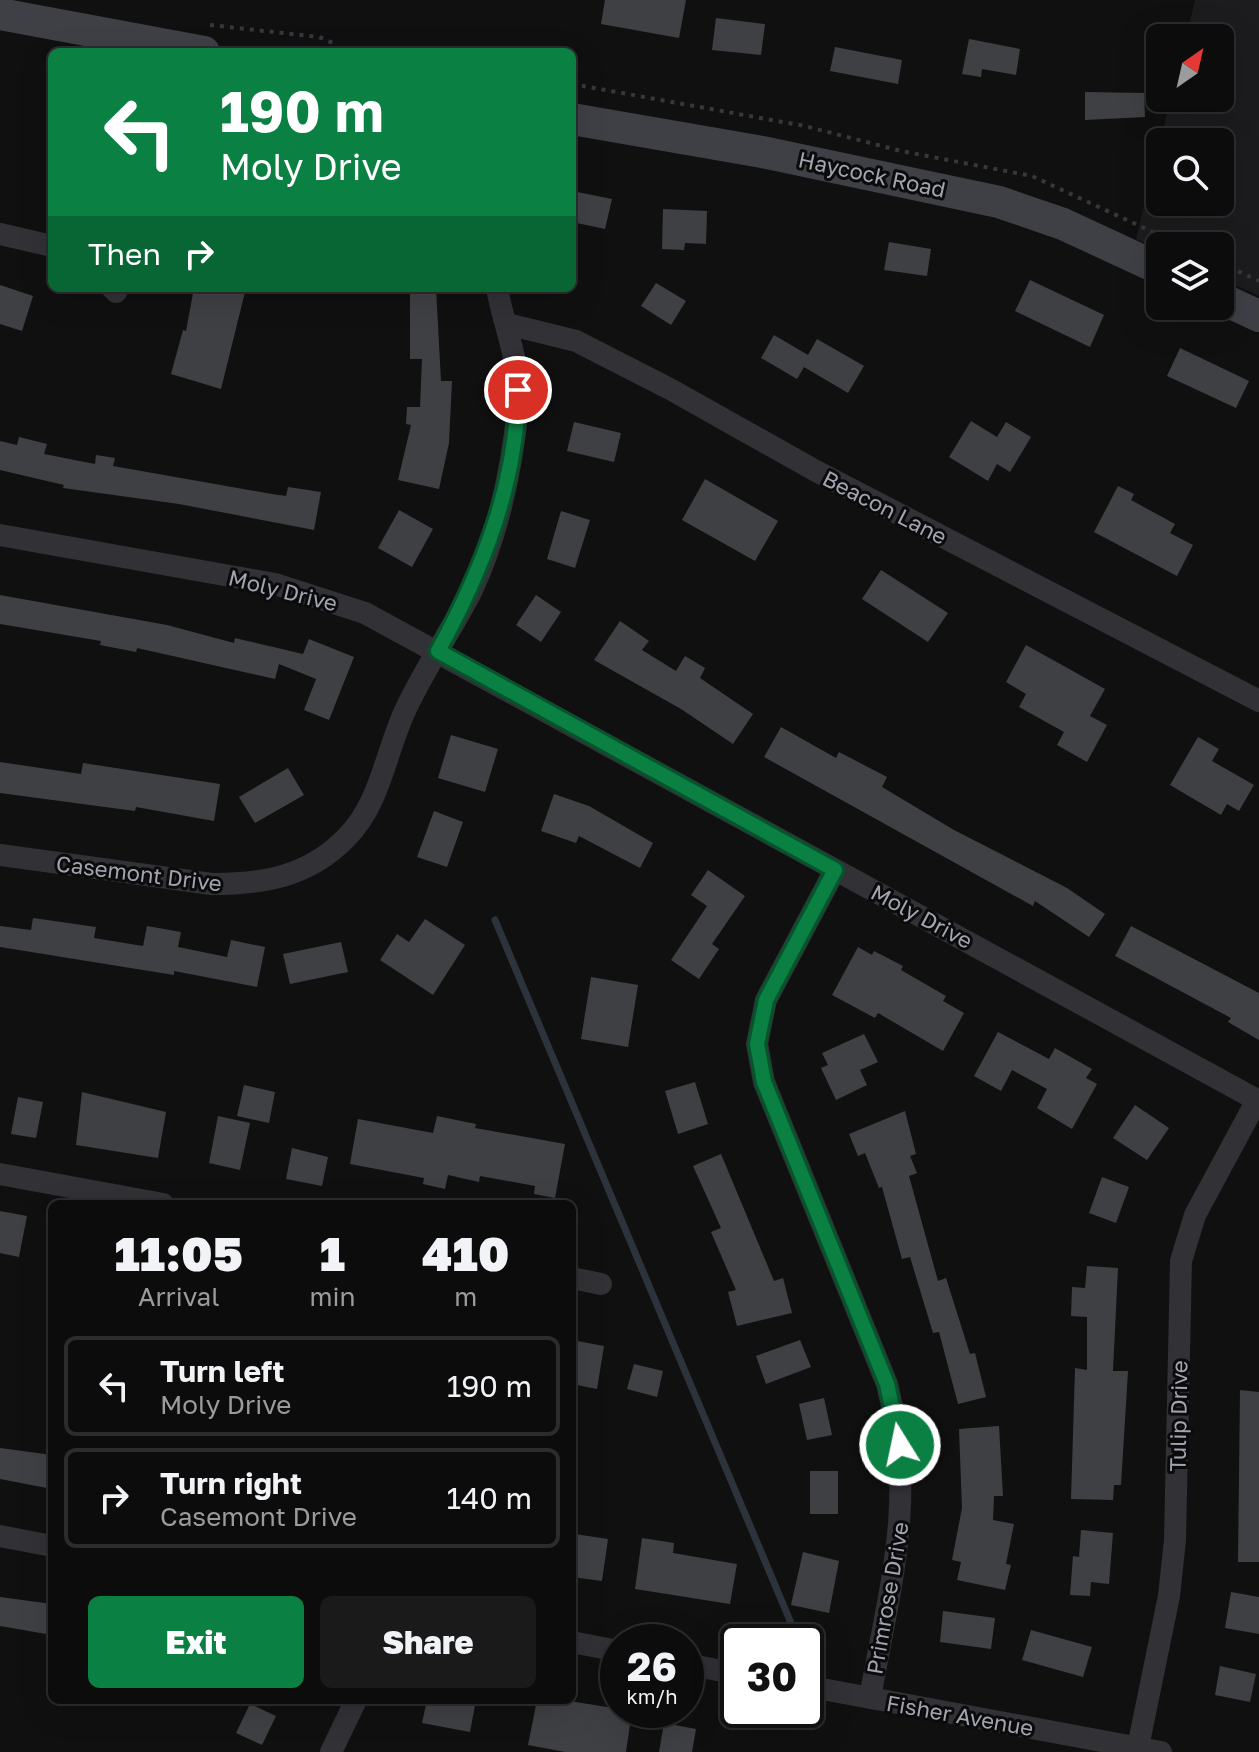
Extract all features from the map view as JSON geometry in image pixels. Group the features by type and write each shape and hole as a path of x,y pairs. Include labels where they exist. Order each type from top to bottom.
{"main road":[{"path":"0,14 205,38"},
{"name":"Haycock Road","path":"576,120 776,155 999,202 1063,224 1146,263"},
{"path":"1234,304 1259,316"}],"street":[{"path":"0,234 48,245"},
{"name":"Casemont Drive","path":"0,855 212,884 261,882 302,870 346,838 375,795 404,714 472,589 489,548 502,499 518,406 517,361 498,292"},
{"name":"Beacon Lane","path":"507,324 576,341 816,471 1259,701"},
{"name":"Moly Drive","path":"0,535 275,584 321,596 365,613 1258,1101"},
{"name":"Primrose Drive","path":"835,870 766,1000 757,1044 764,1082 887,1384 898,1424 902,1467 901,1517 870,1698"},
{"name":"Tulip Drive","path":"1138,1747 1169,1596 1175,1540 1184,1249 1195,1215 1258,1101"},
{"path":"0,1174 141,1200"},
{"path":"576,1279 601,1284"},
{"path":"0,1536 48,1545"},
{"path":"576,1643 600,1647"},
{"name":"Fisher Avenue","path":"824,1689 1161,1752"},
{"path":"331,1752 354,1704"}],"path":[{"path":"205,38 319,37 337,48"},
{"path":"1234,269 1259,281"}],"shaded area":[{"path":"1195,0 1259,0 1259,296 1234,284 1234,232 1146,232 1146,244 1136,239 1146,199 1146,216 1234,216 1234,128 1164,128 1168,112 1234,112 1234,24 1189,24"}],"building":[{"path":"605,0 686,0 679,38 601,24"},
{"path":"716,18 765,24 761,55 712,50"},
{"path":"969,39 1020,49 1016,75 982,69 981,77 962,74"},
{"path":"835,47 902,60 898,84 830,71"},
{"path":"1085,92 1144,93 1145,117 1085,120"},
{"path":"576,192 612,199 605,229 576,223"},
{"path":"663,209 707,211 706,244 685,243 684,250 662,249"},
{"path":"889,242 931,249 927,276 884,270"},
{"path":"1030,280 1104,315 1090,347 1015,311"},
{"path":"656,283 686,301 671,325 641,306"},
{"path":"0,285 33,296 22,331 0,324"},
{"path":"193,292 245,292 221,389 171,374 183,330 186,331"},
{"path":"410,292 436,292 441,381 452,381 449,443 439,489 398,480 411,425 406,424 407,407 420,407 422,359 410,359"},
{"path":"774,335 808,355 817,339 864,366 848,393 804,367 797,379 761,358"},
{"path":"1180,348 1249,381 1236,408 1167,376"},
{"path":"971,421 997,437 1006,422 1031,437 1010,472 997,464 988,481 949,457"},
{"path":"574,422 621,433 614,462 567,451"},
{"path":"19,437 47,444 44,454 95,464 96,455 115,458 113,466 272,494 286,496 288,487 321,492 314,530 179,504 63,488 64,485 0,470 0,441 17,445"},
{"path":"705,479 778,521 755,561 682,520"},
{"path":"1118,486 1134,494 1131,500 1175,524 1170,533 1193,545 1177,576 1094,532"},
{"path":"399,510 433,529 412,567 378,548"},
{"path":"561,511 590,520 575,568 547,559"},
{"path":"881,570 948,613 928,642 862,599"},
{"path":"0,595 167,625 234,643 235,638 303,654 309,639 354,657 329,720 304,710 316,679 279,664 275,679 137,648 136,652 100,645 101,641 0,624"},
{"path":"536,595 561,612 541,642 516,625"},
{"path":"620,621 649,641 642,650 676,671 685,656 705,668 700,678 753,714 733,744 681,709 594,660"},
{"path":"1026,645 1105,689 1090,716 1107,725 1087,762 1057,745 1064,732 1019,707 1026,694 1006,682"},
{"path":"781,727 836,758 839,752 887,777 882,787 954,830 1067,888 1105,914 1089,937 1035,901 1033,906 764,757"},
{"path":"451,735 498,749 485,792 438,778"},
{"path":"1198,737 1219,749 1212,761 1254,785 1239,811 1227,804 1221,815 1170,785"},
{"path":"0,762 81,774 83,763 220,784 214,821 136,807 135,811 0,793"},
{"path":"288,768 304,795 255,823 239,797"},
{"path":"554,794 589,806 653,843 640,868 579,836 576,843 541,831"},
{"path":"434,811 463,822 447,867 417,857"},
{"path":"708,870 745,896 712,944 719,949 699,979 671,960 707,906 691,895"},
{"path":"33,918 96,927 94,938 143,946 147,926 181,932 178,947 227,957 231,940 265,947 257,987 174,971 174,975 0,947 0,926 31,930"},
{"path":"425,919 465,945 433,995 380,960 397,934 409,942"},
{"path":"1131,926 1259,993 1259,1040 1228,1022 1231,1018 1115,956"},
{"path":"341,942 348,972 290,984 283,954"},
{"path":"858,947 872,955 874,951 903,966 901,970 946,996 943,1001 964,1013 943,1051 878,1013 875,1018 832,995"},
{"path":"591,977 638,985 628,1047 581,1039"},
{"path":"998,1032 1049,1059 1055,1048 1092,1069 1086,1078 1097,1084 1072,1129 1037,1108 1047,1089 1012,1070 1001,1091 974,1076"},
{"path":"864,1034 878,1062 860,1070 867,1085 836,1100 821,1068 828,1065 822,1053"},
{"path":"695,1082 708,1124 678,1134 665,1091"},
{"path":"244,1085 275,1092 269,1123 237,1116"},
{"path":"82,1092 166,1112 158,1158 76,1145"},
{"path":"18,1097 43,1102 36,1138 11,1134"},
{"path":"1135,1105 1169,1128 1147,1160 1113,1138"},
{"path":"905,1111 916,1154 910,1156 917,1173 909,1176 938,1281 946,1278 970,1354 975,1353 986,1397 958,1404 939,1332 933,1333 910,1257 902,1259 882,1187 879,1188 865,1153 858,1156 849,1134"},
{"path":"218,1116 250,1123 240,1170 209,1163"},
{"path":"437,1116 476,1124 475,1128 565,1144 555,1198 534,1194 535,1186 480,1176 479,1182 448,1175 445,1189 423,1184 424,1178 350,1164 358,1119 433,1133"},
{"path":"292,1148 328,1157 322,1186 286,1179"},
{"path":"721,1154 774,1281 783,1278 792,1313 737,1326 728,1292 736,1290 711,1232 721,1228 693,1166"},
{"path":"1102,1177 1129,1187 1116,1223 1089,1213"},
{"path":"0,1211 27,1216 19,1257 0,1253"},
{"path":"1087,1266 1118,1268 1113,1371 1128,1371 1121,1485 1114,1485 1113,1500 1071,1499 1075,1368 1087,1370 1087,1317 1071,1316 1072,1287 1085,1288"},
{"path":"800,1340 811,1367 766,1384 756,1356"},
{"path":"576,1341 604,1346 597,1389 576,1385"},
{"path":"634,1364 663,1371 657,1397 627,1389"},
{"path":"1240,1390 1259,1392 1259,1562 1238,1562"},
{"path":"824,1398 832,1435 807,1440 799,1404"},
{"path":"999,1426 1003,1496 994,1496 993,1520 1014,1524 1006,1564 1011,1565 1005,1590 957,1580 961,1562 952,1560 962,1508 959,1429"},
{"path":"0,1448 48,1454 48,1488 0,1479"},
{"path":"810,1471 838,1471 838,1514 810,1514"},
{"path":"1081,1530 1113,1533 1109,1584 1091,1582 1090,1596 1070,1595 1073,1556 1079,1557"},
{"path":"576,1534 608,1539 602,1581 576,1578"},
{"path":"642,1538 674,1543 673,1553 737,1564 730,1604 635,1589"},
{"path":"803,1552 839,1561 829,1613 791,1605"},
{"path":"1231,1592 1259,1597 1259,1634 1225,1628"},
{"path":"0,1597 48,1603 48,1634 0,1626"},
{"path":"943,1611 995,1618 991,1649 940,1642"},
{"path":"1031,1630 1092,1647 1083,1677 1022,1660"},
{"path":"1220,1666 1256,1674 1250,1702 1215,1695"},
{"path":"576,1702 600,1706 600,1728 630,1728 626,1752 565,1752 528,1745 536,1704"},
{"path":"250,1704 276,1716 262,1745 236,1733"},
{"path":"426,1704 475,1704 470,1732 422,1723"},
{"path":"663,1728 696,1729 692,1752 659,1752"}],"waterway":[{"path":"495,920 791,1624"}],"route":[{"path":"518,390 502,499 489,548 472,589 438,651 835,870 766,1000 759,1021 757,1044 764,1082 887,1384 898,1424 900,1445"}]}
